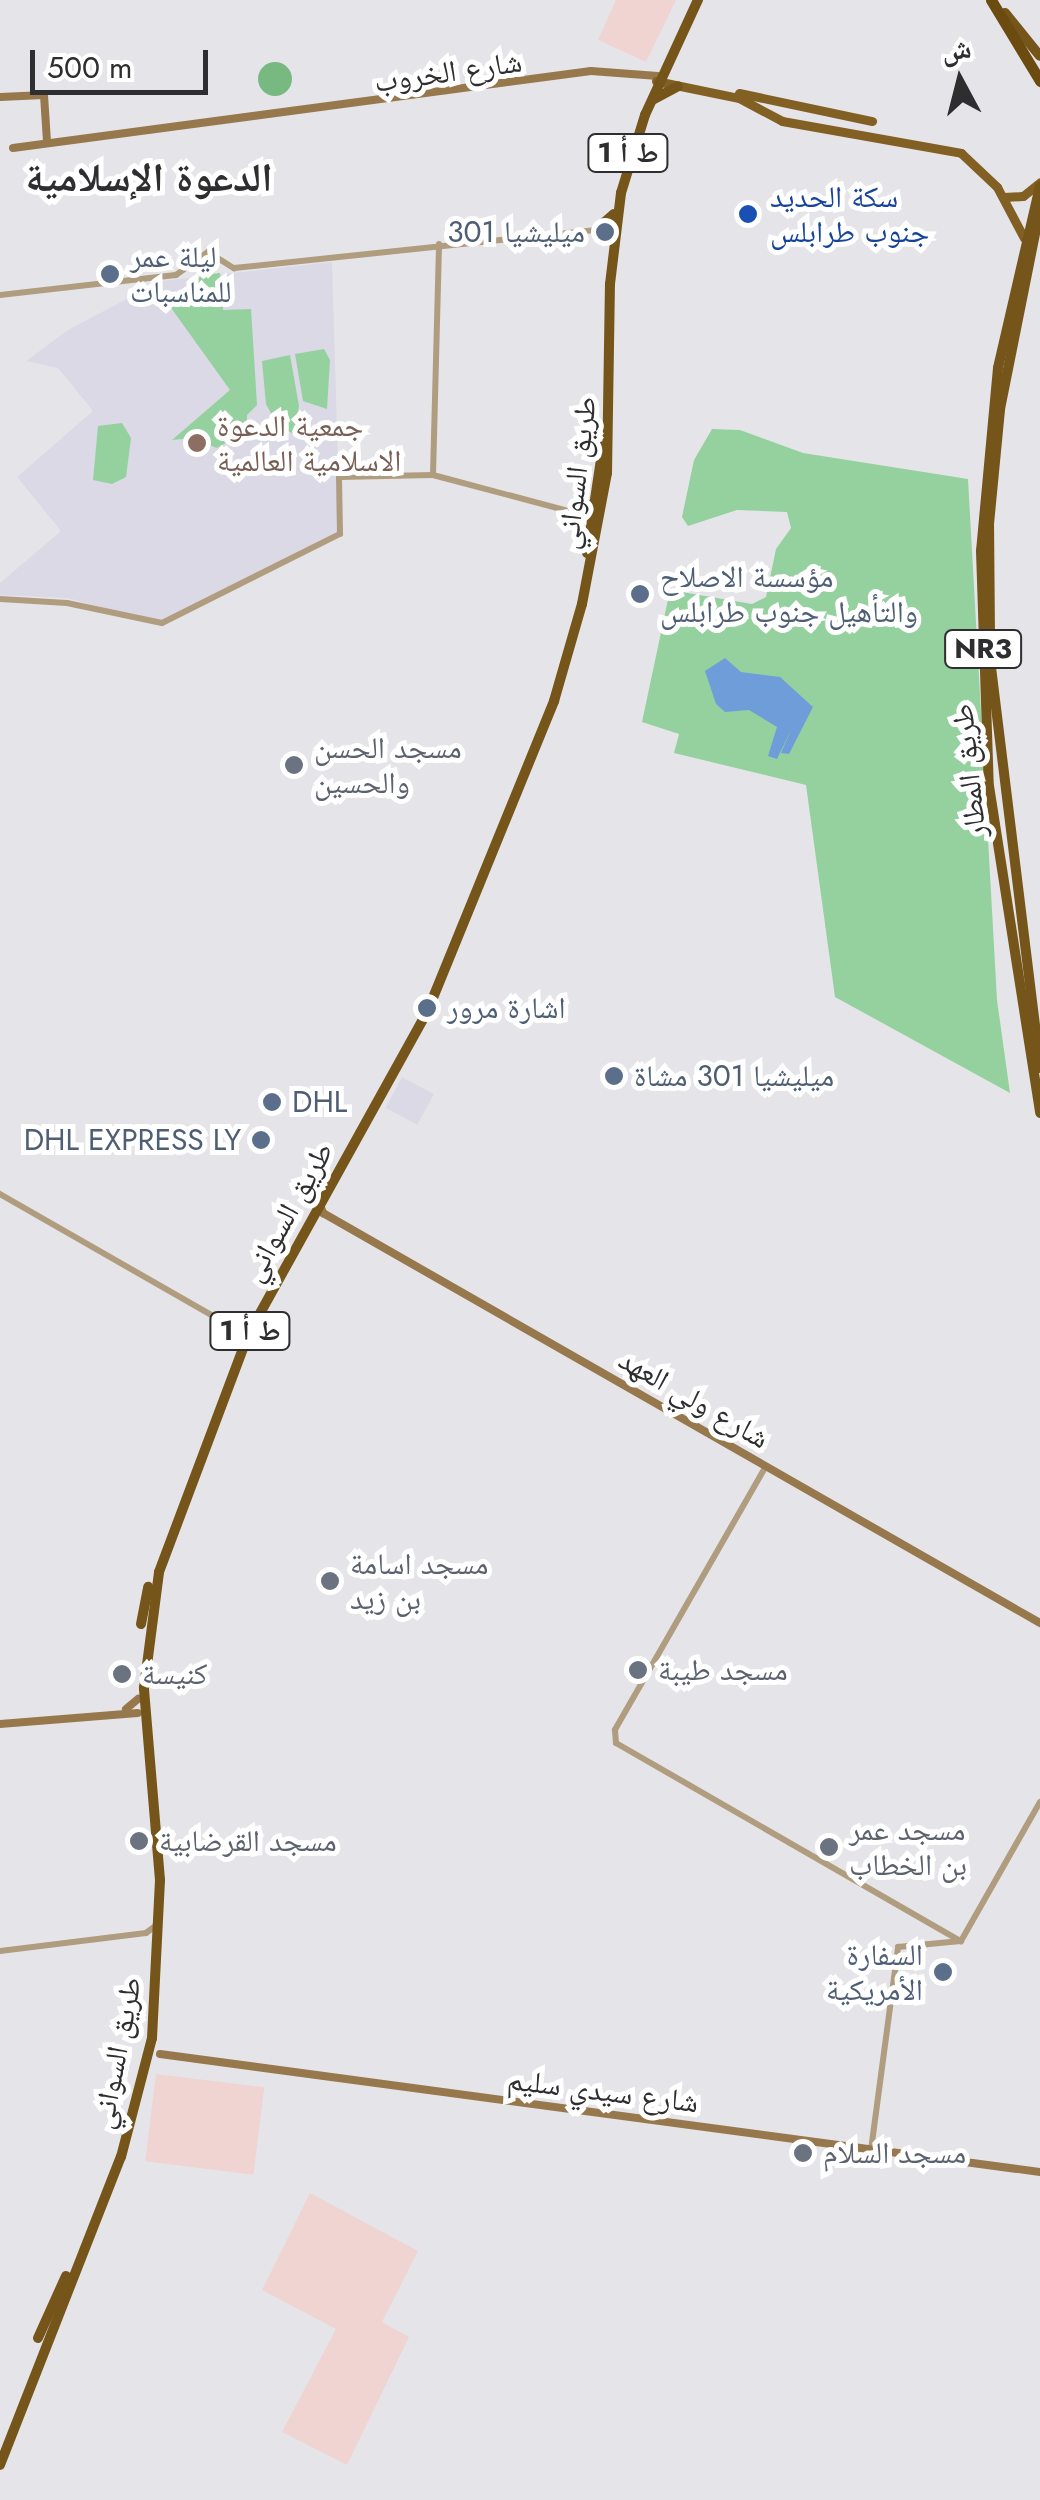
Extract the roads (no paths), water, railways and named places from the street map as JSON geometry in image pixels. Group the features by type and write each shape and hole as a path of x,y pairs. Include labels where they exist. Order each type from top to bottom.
{"highway":[{"name":"طريق السواني","path":"612,231 631,148 696,0"},
{"path":"993,0 1035,60 1040,80"},
{"name":"طريق السواني","path":"0,2465 112,2169 152,2038 160,1940 144,1688 150,1609 222,1396 426,1006 548,700 593,534 590,518 598,504 607,412 614,214 631,148 662,78"},
{"path":"650,103 662,78"},
{"name":"طريق المطار","path":"1040,184 1024,238 986,468 985,682 989,786 1040,1113"},
{"name":"طريق المطار","path":"1040,209 1012,334 990,513 991,668 1040,1068"},
{"path":"599,227 614,214"},
{"path":"599,227 612,231"},
{"path":"593,534 609,523 598,504"},
{"path":"985,682 998,800 991,668"},
{"name":"طريق السواني","path":"0,2447 112,2169 148,2030 151,1932 138,1699 150,1578 242,1332 426,1006"},
{"path":"145,2070 160,2054 152,2038"}],"main road":[{"name":"شارع الخروب","path":"587,74 13,148 47,142 587,74 627,71 662,78"},
{"path":"662,78 872,121"},
{"path":"718,91 782,121 961,153 1004,197 1024,238"},
{"path":"0,98 43,94 47,142"},
{"path":"1004,197 1023,196 1040,184"},
{"path":"1012,334 1040,247"},
{"name":"شارع ولي العهد","path":"320,1212 1040,1623"},
{"path":"126,1709 138,1699"},
{"path":"0,1724 126,1709 138,1712"},
{"name":"شارع سيدي سليم","path":"160,2054 1040,2172"}],"street":[{"path":"0,296 176,275 205,252 226,269 599,227"},
{"path":"433,476 439,244"},
{"path":"0,599 68,604 162,623 337,536 339,477 433,476 590,518"},
{"path":"0,1194 242,1332"},
{"path":"766,1466 614,1740 961,1941"},
{"path":"961,1941 1040,1802"},
{"path":"0,1951 151,1932"},
{"path":"871,2150 898,1947 961,1941"}],"water":[{"path":"725,658 741,672 780,677 813,707 789,754 781,753 792,728 777,759 768,756 777,727 749,710 725,712 716,704 705,671"}],"place":[{"name":"سكة الحديد جنوب طرابلس","path":"748,214"},
{"name":"ميليشيا 301","path":"605,232"},
{"name":"ليلة عمر للمناسبات","path":"110,274"},
{"name":"جمعية الدعوة الاسلامية العالمية","path":"197,443"},
{"name":"مؤسسة الاصلاح والتأهيل جنوب طرابلس","path":"640,594"},
{"name":"مسجد الحسن والحسين","path":"294,765"},
{"name":"اشارة مرور","path":"427,1008"},
{"name":"ميليشيا 301 مشاة","path":"614,1076"},
{"name":"DHL","path":"272,1102"},
{"name":"DHL EXPRESS LY","path":"261,1140"},
{"name":"مسجد اسامة بن زيد","path":"330,1581"},
{"name":"مسجد طيبة","path":"638,1670"},
{"name":"كنيسة","path":"122,1674"},
{"name":"مسجد القرضابية","path":"139,1841"},
{"name":"مسجد عمر بن الخطاب","path":"829,1847"},
{"name":"السفارة الأمريكية","path":"943,1972"},
{"name":"مسجد السلام","path":"803,2153"}],"district":[{"name":"الدعوة الإسلامية","path":"149,177"}]}
